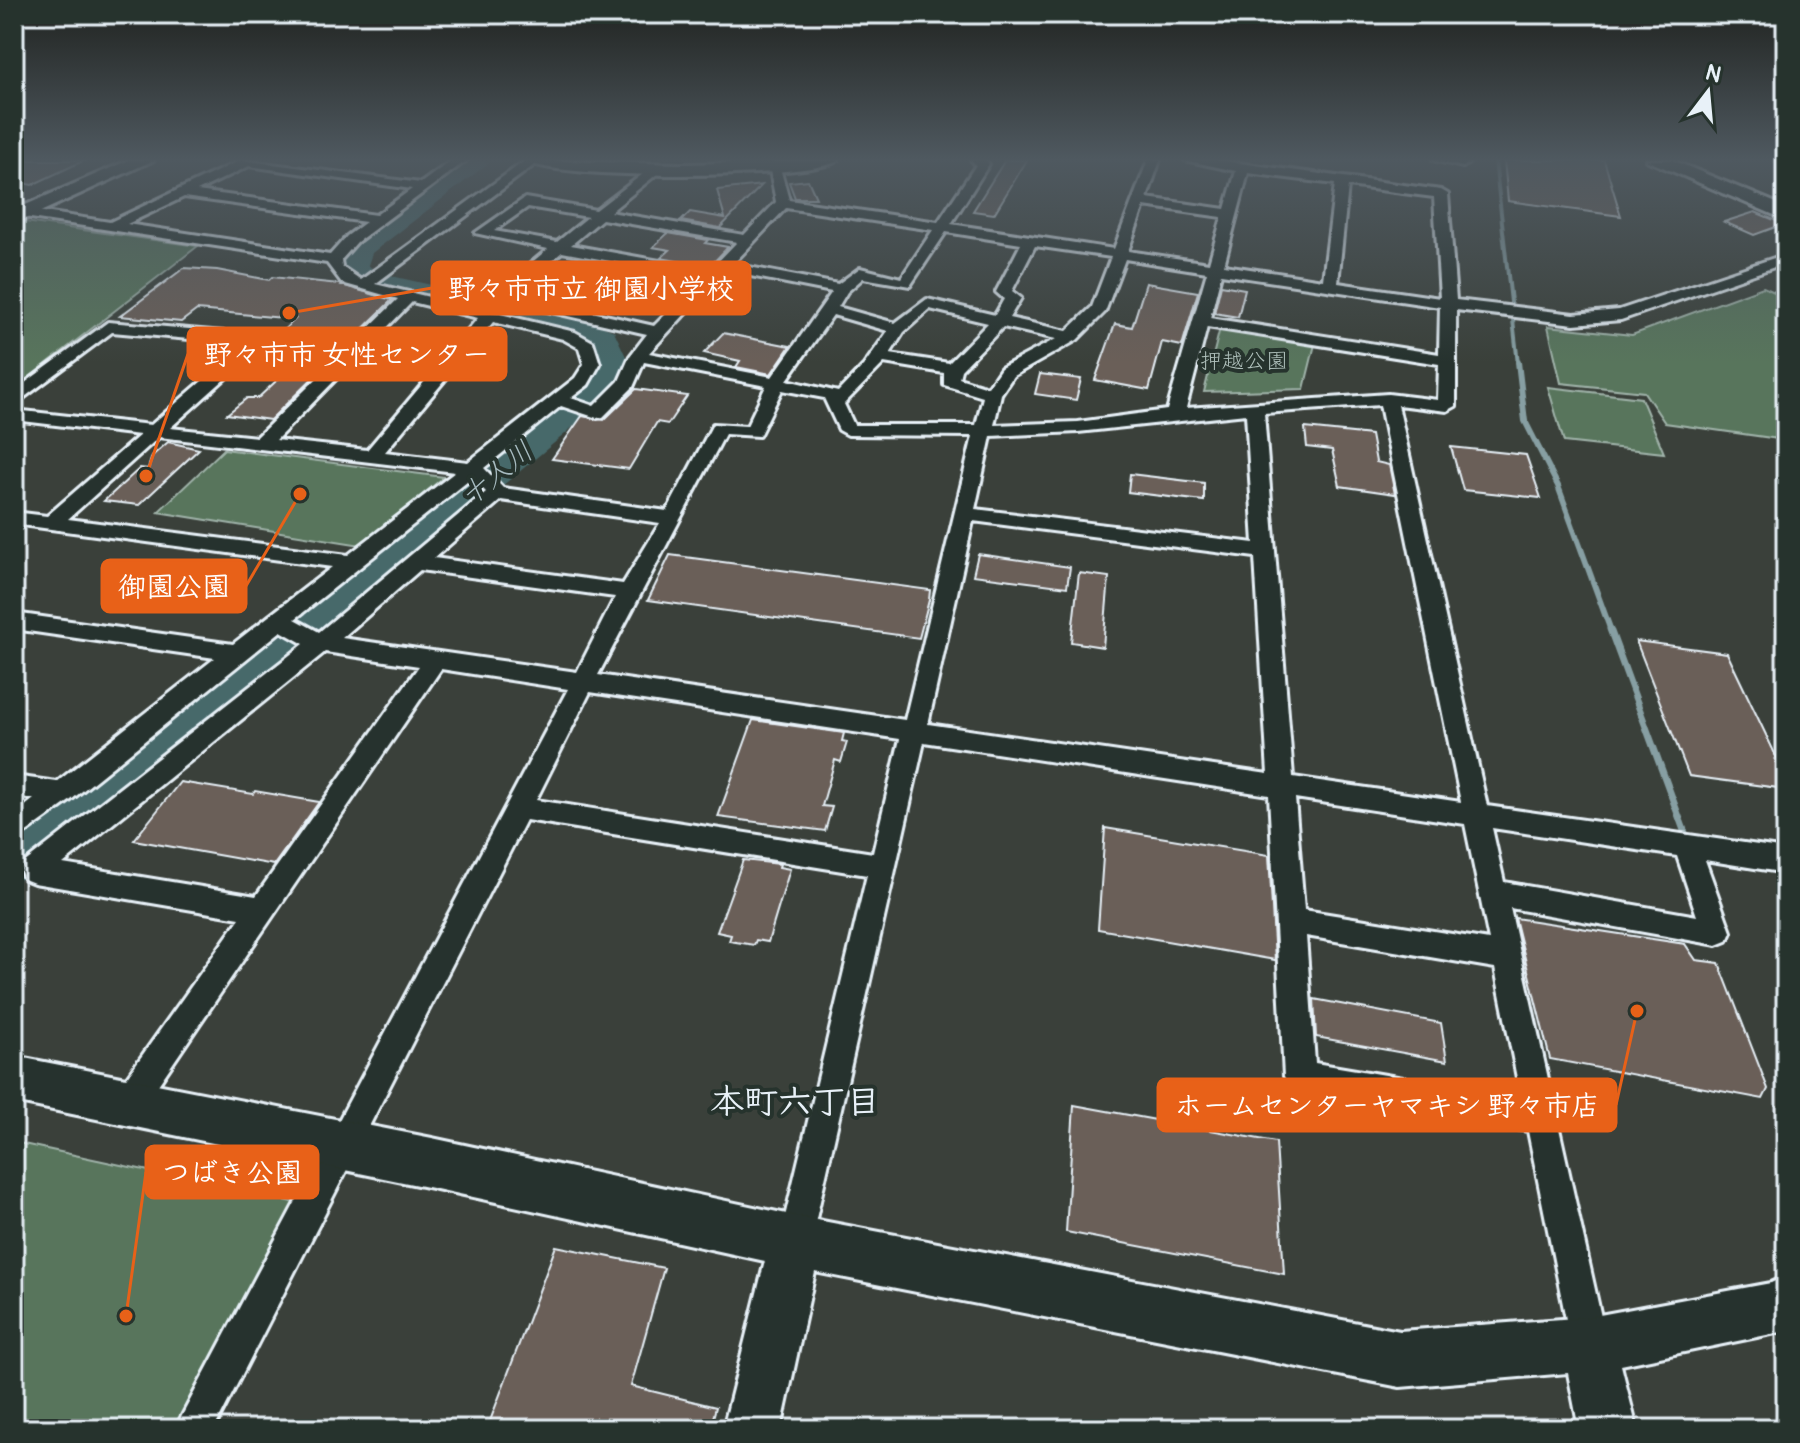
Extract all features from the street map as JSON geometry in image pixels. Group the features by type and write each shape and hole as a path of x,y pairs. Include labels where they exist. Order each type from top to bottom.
{"street":[{"path":"130,227 334,260"},
{"path":"262,909 34,871 299,631 355,563 563,401 582,381 592,364 587,345 569,335 408,298 371,280 347,280 335,268 334,260 352,239 369,227"},
{"path":"371,280 443,227"},
{"path":"490,227 482,233 841,289"},
{"path":"581,227 500,296 658,332"},
{"path":"675,227 749,240"},
{"path":"563,401 597,413 627,383 638,356 658,332 761,227"},
{"path":"194,1429 344,1147 629,592 673,518 719,428 753,432 777,382 841,289 860,273 905,283 941,227"},
{"path":"943,227 1513,314 1574,319 1621,315 1782,263"},
{"path":"752,1429 986,431 992,394 1007,372 1071,337 1099,309 1128,227"},
{"path":"1175,414 1226,227"},
{"path":"1330,286 1337,227"},
{"path":"638,356 831,394 848,430 986,431 1078,427 1175,414 1388,399 1447,406 1448,303 1443,227"},
{"path":"992,394 950,381 953,369 999,321 1013,298 1004,292 1030,241"},
{"path":"261,444 408,298"},
{"path":"835,402 846,395 880,357 898,329 927,304 1071,337"},
{"path":"829,309 898,329"},
{"path":"373,455 488,317"},
{"path":"1201,321 1447,360"},
{"path":"14,400 108,327 259,340 52,522"},
{"path":"880,357 953,369"},
{"path":"1388,399 1477,812 1504,956 1608,1429"},
{"path":"1255,409 1300,1076 1540,1117"},
{"path":"14,415 373,455 475,471 495,491 673,518"},
{"path":"14,830 237,653 299,631 416,562 495,491"},
{"path":"966,514 1263,551"},
{"path":"14,518 355,563"},
{"path":"416,562 629,592"},
{"path":"14,621 237,653"},
{"path":"299,631 435,661 586,680 1786,861"},
{"path":"128,1102 435,661"},
{"path":"14,786 62,793"},
{"path":"519,808 883,866"},
{"path":"1491,892 1717,932 1687,847"},
{"path":"1291,921 1504,956"},
{"path":"14,1079 796,1242 1400,1359 1589,1344 1778,1308 1786,1303"}],"green space":[{"path":"63,227 198,246 14,389 14,228"},
{"path":"1763,287 1786,297 1786,440 1665,423 1644,392 1561,383 1548,326 1632,335"},
{"name":"押越公園","path":"1221,324 1316,340 1304,389 1204,392"},
{"path":"1548,387 1641,398 1664,453 1564,442"},
{"path":"224,449 444,477 361,545 158,512"},
{"path":"14,1142 298,1203 179,1429 14,1429"}],"building":[{"path":"1736,227 1775,227 1754,235"},
{"path":"668,233 728,247 709,267 661,258 670,250 653,247"},
{"path":"184,268 217,270 269,280 272,277 339,284 392,300 270,420 227,414 247,398 258,398 306,353 264,349 295,319 197,310 181,322 120,316"},
{"path":"1146,283 1198,292 1182,346 1162,342 1149,390 1095,380 1115,324 1132,327"},
{"path":"1221,285 1245,289 1238,317 1214,313"},
{"path":"723,333 790,346 771,374 736,367 740,361 704,353"},
{"path":"1040,374 1081,379 1076,400 1035,394"},
{"path":"636,389 687,396 668,424 657,422 629,469 552,459 582,416 604,420"},
{"path":"1305,428 1371,435 1376,462 1389,465 1395,494 1340,486 1332,450 1307,447"},
{"path":"168,442 199,449 139,505 104,501 140,468 148,469 152,456"},
{"path":"1451,447 1526,455 1541,498 1463,490"},
{"path":"1130,474 1204,483 1204,501 1128,492"},
{"path":"978,554 1070,567 1067,587 973,575"},
{"path":"670,555 930,590 929,600 919,638 648,600"},
{"path":"1079,573 1109,577 1103,647 1071,642"},
{"path":"1636,641 1727,653 1786,777 1786,789 1689,776"},
{"path":"753,720 844,733 842,741 847,742 841,762 835,760 822,806 832,807 825,831 718,817"},
{"path":"180,782 319,802 274,865 134,840"},
{"path":"1105,828 1269,855 1275,960 1098,929"},
{"path":"743,860 780,864 779,867 790,869 768,942 756,940 754,945 729,941 731,935 717,932"},
{"path":"1515,918 1685,944 1696,960 1719,963 1768,1089 1763,1099 1550,1059"},
{"path":"1314,999 1441,1023 1447,1061 1316,1037"},
{"path":"1074,1105 1276,1142 1284,1274 1066,1232"},
{"path":"556,1246 664,1268 631,1386 716,1407 710,1429 487,1429"}],"waterway":[{"name":"十人川","path":"14,860 553,427 592,392 614,363 603,337 573,325 369,279 354,268 354,256 390,227"},
{"path":"1503,227 1518,364"},
{"path":"1518,362 1525,421 1558,486 1611,631"},
{"path":"1610,629 1685,833"}],"place":[{"name":"野々市市立 御園小学校","path":"289,313"},
{"name":"野々市市 女性センター","path":"146,476"},
{"name":"御園公園","path":"300,494"},
{"name":"ホームセンターヤマキシ 野々市店","path":"1637,1011"},
{"name":"つばき公園","path":"126,1316"}],"district":[{"name":"本町六丁目","path":"795,1101"}]}
